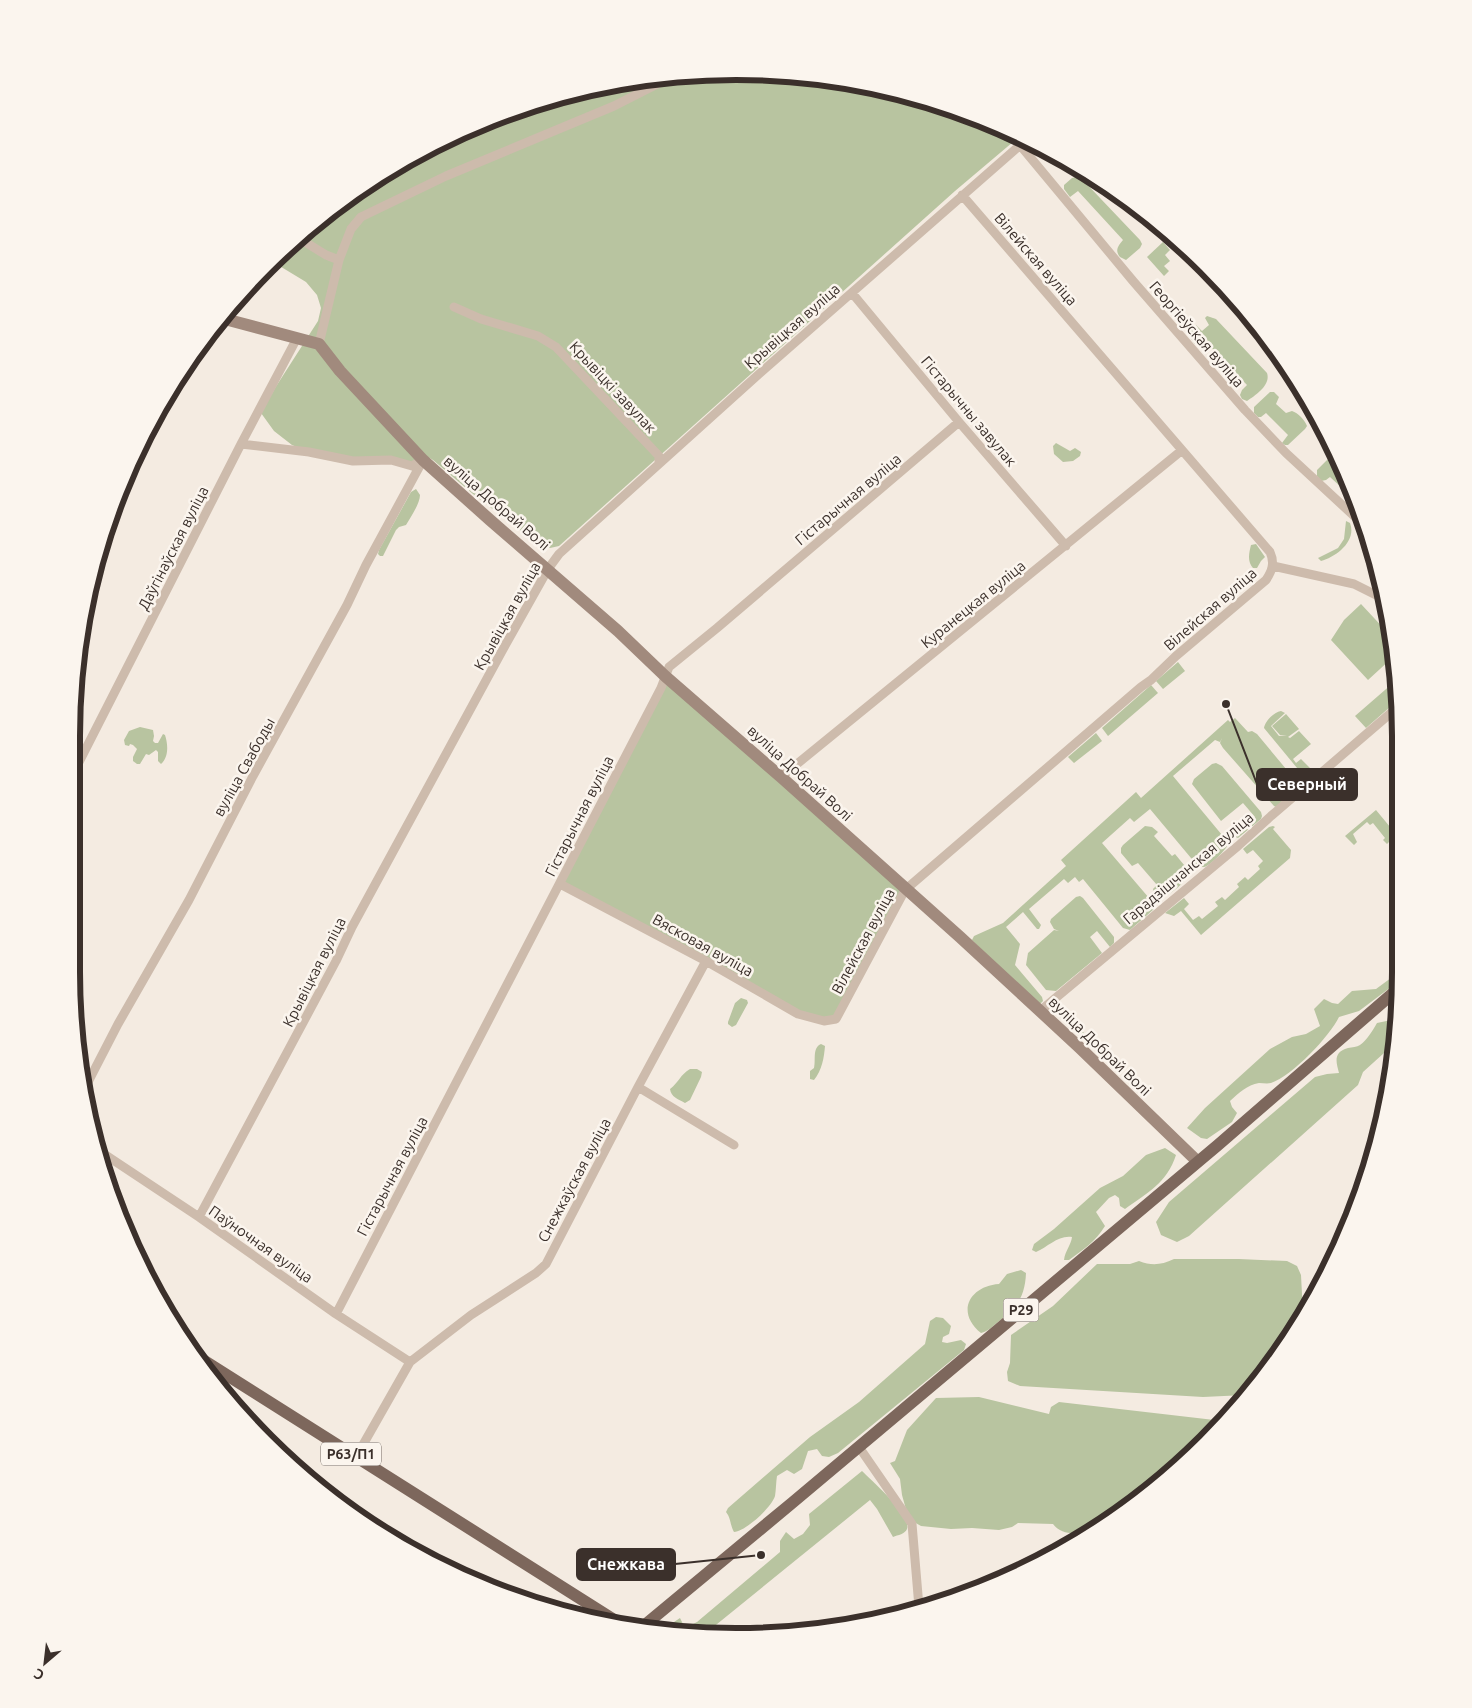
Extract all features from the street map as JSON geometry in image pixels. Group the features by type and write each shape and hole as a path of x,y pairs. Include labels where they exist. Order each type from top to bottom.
{"main road":[{"name":"Р29","path":"648,1622 792,1504 1288,1085 1391,995"},
{"name":"Р63/П1","path":"212,1366 605,1614"}],"street":[{"path":"229,320 318,344 339,260 352,229 362,217 446,176 614,106 653,86"},
{"name":"Крывіцкая вуліца","path":"199,1217 357,918 548,569 559,554 659,462 1020,145"},
{"name":"Георгіеўская вуліца","path":"1031,150 1133,280 1245,410 1286,453 1353,515"},
{"name":"Вілейская вуліца","path":"836,1019 905,890 1266,580 1273,566 1270,552 962,195"},
{"path":"305,241 326,255 339,260"},
{"name":"Гістарычны завулак","path":"852,293 959,422 1066,546"},
{"name":"Крывіцкі завулак","path":"454,307 481,319 538,336 556,347 659,456 659,462"},
{"name":"Даўгінаўская вуліца","path":"80,760 297,338"},
{"name":"вуліца Добрай Волі","path":"318,344 423,460 618,630 665,676 781,777 1040,1011 1196,1161"},
{"name":"Гістарычная вуліца","path":"336,1314 661,688 668,667 717,628 959,422"},
{"name":"вуліца Добрай Волі","path":"241,444 309,452 353,461 391,460 412,466 423,460"},
{"name":"Куранецкая вуліца","path":"781,777 1182,451"},
{"name":"вуліца Свабоды","path":"90,1079 118,1024 189,900 253,776 423,460"},
{"path":"1273,566 1354,584 1376,595"},
{"name":"Гарадзішчанская вуліца","path":"1040,1011 1238,846 1391,712"},
{"name":"Вясковая вуліца","path":"560,884 706,961 798,1014 824,1021 836,1019"},
{"name":"Снежкаўская вуліца","path":"410,1362 471,1315 536,1273 546,1264 706,961"},
{"path":"638,1087 734,1145"},
{"name":"Паўночная вуліца","path":"106,1155 199,1217 336,1314 410,1362"},
{"path":"356,1457 410,1362"},
{"path":"858,1447 912,1524 919,1602"}],"green space":[{"path":"693,81 779,81 822,86 906,102 947,115 1013,142 955,191 559,546 550,548 538,544 473,494 433,460 413,448 423,460 412,466 309,452 292,445 274,431 261,413 318,321 321,308 317,295 306,282 279,266 303,243 337,216 408,168 485,130 525,115 566,102 608,93"},
{"path":"1076,177 1083,180 1140,240 1142,244 1140,248 1126,260 1120,257 1117,252 1123,240 1078,191 1070,197 1064,189 1064,185"},
{"path":"1163,242 1170,250 1165,255 1170,261 1164,266 1169,271 1164,276 1147,257"},
{"path":"1207,316 1216,319 1267,373 1268,377 1265,386 1247,401 1242,399 1240,395 1247,385 1202,338 1195,344 1189,336 1189,332 1196,325 1202,331 1209,325 1205,318"},
{"path":"1270,392 1274,392 1279,397 1276,404 1286,413 1292,411 1297,413 1307,426 1288,445 1282,443 1288,435 1266,413 1258,417 1254,413 1254,407"},
{"path":"1056,443 1070,451 1075,448 1081,452 1080,456 1073,461 1063,462 1054,454 1053,446"},
{"path":"1329,458 1344,490 1330,477 1321,481 1317,476 1317,470"},
{"path":"416,489 420,495 415,510 406,525 396,530 383,556 380,556 378,554 379,550 411,492"},
{"path":"1346,521 1350,523 1351,530 1348,542 1339,552 1321,561 1318,558 1338,548 1344,539"},
{"path":"1256,544 1265,557 1257,568 1253,568 1249,560 1249,554 1251,545"},
{"path":"1361,604 1382,627 1387,662 1368,680 1331,640 1344,620"},
{"path":"1178,662 1185,671 1163,689 1156,681"},
{"path":"665,676 905,890 836,1019 817,1020 560,884"},
{"path":"1151,685 1158,693 1108,736 1102,728"},
{"path":"1390,685 1391,706 1366,728 1355,716"},
{"path":"1281,711 1285,713 1271,726 1279,736 1287,735 1280,735 1272,726 1286,714 1299,729 1288,737 1290,738 1299,731 1311,744 1293,759 1296,763 1301,759 1310,768 1302,774 1264,728 1270,717"},
{"path":"1235,718 1248,732 1252,731 1257,734 1296,781 1294,790 1276,807 1274,806 1223,748 1220,743 1222,738 1220,742 1215,740 1173,776 1227,841 1227,846 1214,861 1204,867 1196,864 1150,809 1134,822 1130,818 1102,843 1155,905 1154,909 1130,930 1123,928 1083,879 1079,882 1075,877 1068,883 1064,879 1029,909 1041,925 1039,929 1023,912 1006,927 1020,944 1015,965 1042,997 1043,1001 1039,1005 972,940 974,936 1003,923 1066,866 1061,860 1136,792 1141,798 1228,720 1230,722"},
{"path":"140,727 153,730 153,741 155,743 158,743 163,734 165,735 167,750 164,761 161,764 158,761 158,752 156,750 149,755 146,754 140,764 133,761 137,749 130,744 129,746 125,745 124,740 129,731"},
{"path":"1096,733 1102,741 1074,763 1068,757"},
{"path":"1216,763 1222,766 1261,812 1261,819 1238,838 1233,836 1255,817 1243,803 1221,821 1192,784 1194,779 1212,764"},
{"path":"1376,810 1392,829 1392,846 1389,842 1387,844 1383,840 1385,838 1373,823 1370,825 1367,822 1353,834 1357,842 1354,845 1345,836"},
{"path":"1145,826 1152,827 1158,832 1154,836 1172,856 1175,854 1189,871 1182,883 1163,898 1159,898 1154,893 1153,889 1157,885 1138,863 1132,866 1121,853 1123,845"},
{"path":"1269,827 1275,827 1273,829 1291,850 1290,858 1201,935 1181,911 1174,916 1165,913 1184,898 1189,904 1184,909 1193,920 1199,916 1202,919 1218,906 1215,902 1222,897 1225,900 1239,887 1237,884 1245,877 1248,880 1260,869 1258,866 1263,861 1253,850 1247,854 1243,849"},
{"path":"1080,896 1114,937 1114,943 1110,947 1097,931 1090,937 1102,953 1056,991 1046,990 1026,965 1028,953 1054,930 1059,931 1054,929 1050,922 1051,919 1076,897"},
{"path":"1392,977 1392,987 1359,1011 1339,1017 1328,1034 1310,1054 1280,1079 1271,1083 1259,1083 1251,1086 1230,1101 1237,1113 1232,1122 1207,1139 1201,1138 1187,1128 1205,1108 1270,1049 1292,1037 1306,1034 1320,1026 1314,1009 1324,999 1338,1004 1352,991 1376,989"},
{"path":"741,998 747,1000 748,1003 736,1025 732,1027 728,1022 735,1003"},
{"path":"1057,1003 1084,1033 1087,1040 1050,1008"},
{"path":"1390,1020 1387,1052 1363,1072 1358,1085 1189,1236 1177,1242 1161,1235 1156,1222 1169,1202 1315,1077 1339,1073 1337,1058 1340,1052 1360,1045 1377,1023"},
{"path":"821,1044 825,1046 822,1064 814,1080 810,1079 810,1071 814,1068 815,1051"},
{"path":"690,1069 697,1069 702,1072 690,1100 685,1103 673,1096 670,1089"},
{"path":"1165,1148 1176,1155 1162,1180 1125,1209 1120,1206 1119,1198 1115,1195 1109,1198 1096,1212 1105,1226 1093,1241 1079,1253 1069,1260 1064,1260 1072,1237 1062,1238 1036,1252 1032,1250 1034,1244 1054,1229 1100,1188 1123,1176 1146,1155"},
{"path":"1174,1259 1239,1259 1287,1261 1297,1266 1301,1275 1302,1302 1281,1336 1237,1395 1203,1397 1020,1386 1008,1381 1007,1372 1010,1363 1011,1335 1053,1306 1097,1264 1130,1264 1139,1261 1148,1264 1165,1263"},
{"path":"1021,1270 1026,1273 1024,1289 1015,1307 990,1329 981,1333 973,1325 969,1317 969,1301 980,1290 999,1284 1007,1274"},
{"path":"936,1317 943,1318 951,1326 949,1334 943,1337 942,1342 947,1343 961,1340 966,1344 964,1350 838,1453 829,1457 822,1456 817,1449 808,1451 802,1469 794,1474 787,1470 777,1476 775,1496 769,1507 745,1528 734,1532 726,1512 728,1508 810,1437 859,1402 925,1344 930,1321"},
{"path":"979,1397 1049,1414 1051,1407 1059,1402 1215,1420 1169,1465 1135,1492 1075,1533 1065,1532 1053,1524 1018,1523 1012,1527 999,1530 951,1529 921,1526 914,1522 907,1513 900,1479 890,1463 895,1461 907,1430 936,1398"},
{"path":"862,1471 897,1507 907,1523 907,1529 905,1532 893,1537 870,1500 713,1627 688,1626 697,1622 780,1552 780,1541 786,1532 794,1539 803,1534 810,1525 809,1514"},
{"path":"680,1618 684,1626 671,1624 671,1624"}],"place":[{"name":"Северный","path":"1226,704"},
{"name":"Снежкава","path":"761,1555"}]}
